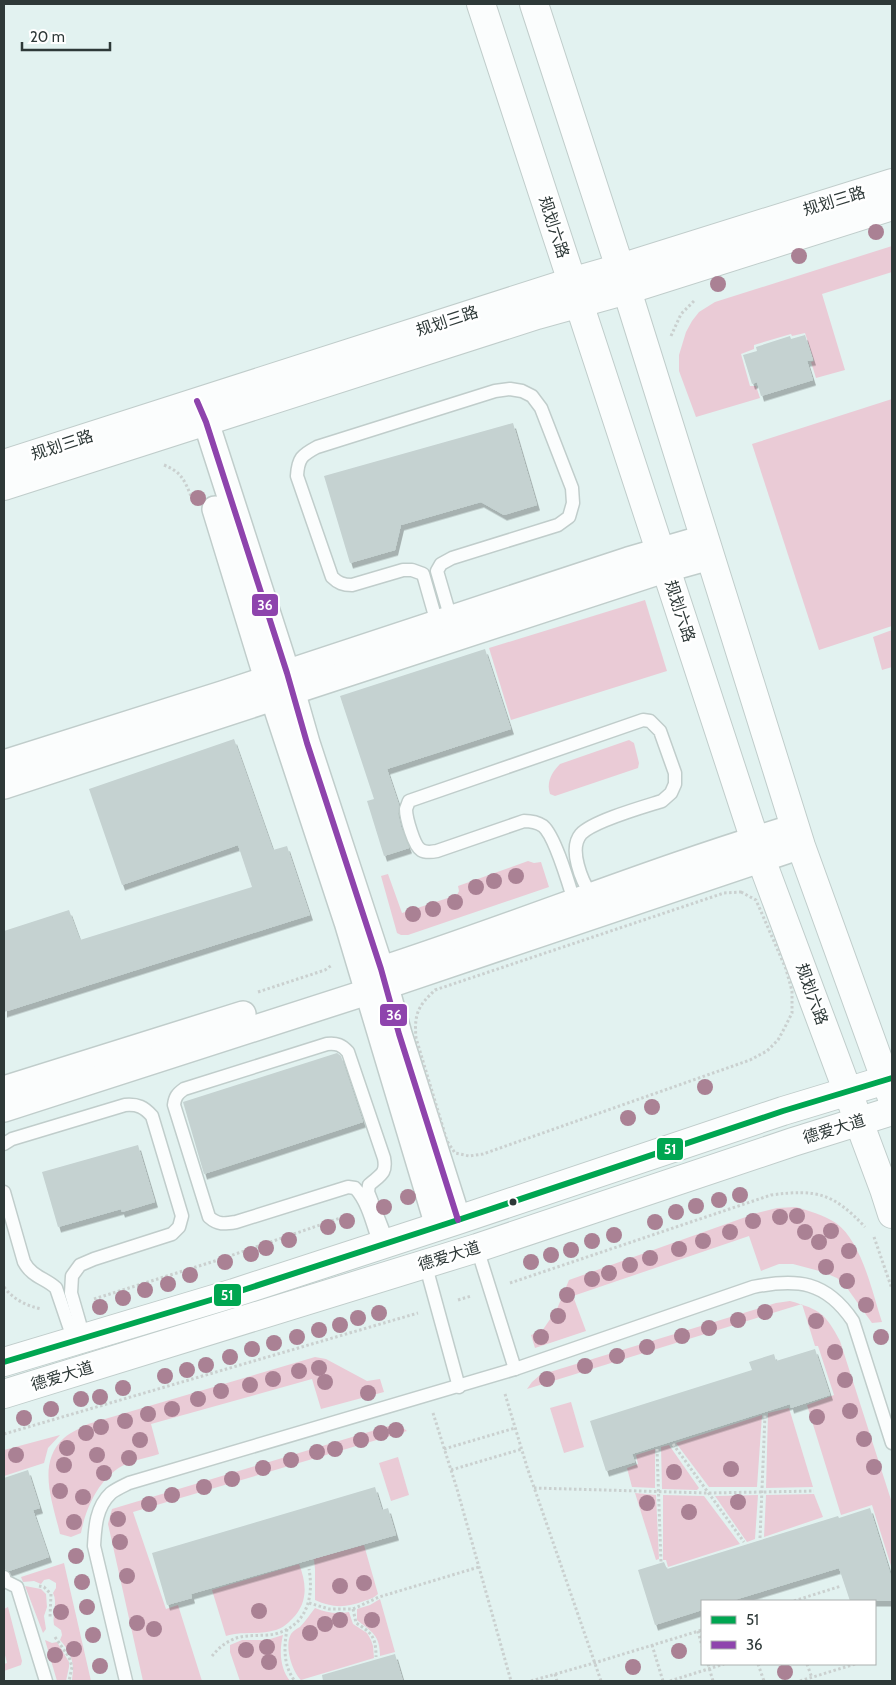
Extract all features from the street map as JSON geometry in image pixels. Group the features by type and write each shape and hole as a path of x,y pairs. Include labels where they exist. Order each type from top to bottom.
{"main road":[{"name":"规划六路","path":"481,4 758,849 892,1214"},
{"path":"534,4 623,279 798,836 890,1086"},
{"name":"规划三路","path":"623,279 892,182"},
{"name":"规划三路","path":"4,464 193,414 623,279 892,206"},
{"name":"规划三路","path":"4,486 193,414"},
{"name":"德爱大道","path":"5,1357 79,1339 234,1293 783,1111 848,1092 890,1086"},
{"name":"德爱大道","path":"4,1394 477,1248 783,1145 892,1111"}],"street":[{"path":"193,414 206,476 280,686 307,743 375,980 399,1034 448,1223"},
{"path":"4,786 280,686 444,621 707,548"},
{"path":"4,763 222,694 280,686 663,560"},
{"path":"4,1110 375,980 798,836"},
{"path":"4,1089 375,980 582,898 758,849"}],"lane":[{"path":"510,389 522,391 532,396 541,408 572,488 573,503 569,517 558,525 452,558 441,564 437,571 444,621 423,574 412,570 403,570 352,585 336,582 332,577 297,476 298,464 304,454 317,447 495,391 510,389"},
{"path":"643,720 650,721 660,731 675,773 675,784 672,793 662,801 593,825 580,835 575,848 584,884 582,898 549,834 542,826 533,821 524,821 437,851 422,851 415,845 407,815 406,808 409,801 617,728 643,720"},
{"path":"336,1043 343,1046 348,1052 386,1167 382,1175 369,1185 368,1192 384,1244 361,1194 355,1188 348,1187 236,1222 216,1223 209,1217 205,1206 174,1106 178,1093 184,1089 328,1044 336,1043"},
{"path":"4,1144 12,1139 134,1104 144,1107 152,1116 182,1216 179,1227 172,1234 94,1258 80,1265 72,1276 69,1307"},
{"path":"4,1192 28,1270 56,1288 69,1307 79,1339"},
{"path":"477,1248 515,1369"},
{"path":"425,1263 459,1386"},
{"path":"126,1681 94,1546 95,1527 100,1509 111,1493 129,1483 515,1369 753,1287 791,1282 808,1285 826,1292 843,1305 854,1321 892,1442"},
{"path":"4,1577 5,1580 17,1587 46,1681"}],"path":[{"path":"668,344 681,314 702,295"},
{"path":"154,463 177,471 184,478 193,504"},
{"path":"741,892 756,900 786,969 792,991 792,1013 778,1040 767,1051 750,1060 483,1154 468,1156 455,1153 447,1141 416,1038 415,1021 422,1002 435,990 724,893 741,892"},
{"path":"257,992 325,970 335,959"},
{"path":"4,1287 13,1298 34,1308 43,1310 69,1307 218,1260 368,1208"},
{"path":"498,1374 534,1488 601,1681"},
{"path":"427,1396 451,1470 511,1681"},
{"path":"760,1538 765,1415"},
{"path":"444,1449 515,1428"},
{"path":"673,1444 744,1542"},
{"path":"451,1470 522,1449"},
{"path":"657,1449 661,1562"},
{"path":"534,1488 708,1493 814,1490"},
{"path":"309,1603 329,1609 353,1609 379,1597 479,1566"},
{"path":"212,1656 230,1640 240,1637 275,1634 296,1623 307,1610 309,1603 311,1580 309,1569"},
{"path":"797,1600 842,1586"},
{"path":"353,1609 356,1623 366,1628 374,1638 376,1656"},
{"path":"287,1629 284,1649 288,1672 294,1680"},
{"path":"531,1681 701,1630"},
{"path":"698,1631 701,1642"},
{"path":"652,1646 663,1681"},
{"path":"708,1665 713,1681"},
{"path":"670,1681 721,1665"},
{"path":"758,1665 764,1681"},
{"path":"808,1665 812,1678"},
{"path":"800,1681 852,1665"},
{"path":"555,1674 557,1681"}],"shaded area":[{"path":"892,246 892,272 822,294 845,370 816,378 811,362 814,361 805,333 792,336 791,334 754,345 754,349 741,354 750,386 756,386 760,398 696,417 679,371 679,355 686,332 699,312 715,302"},
{"path":"892,399 892,626 819,650 752,444"},
{"path":"645,600 667,671 511,720 489,648"},
{"path":"892,630 892,667 882,670 873,637"},
{"path":"629,740 634,743 639,763 638,768 555,796 550,794 550,778 560,764"},
{"path":"528,861 534,863 541,862 549,887 408,935 397,933 381,876 388,874 402,913 457,895 459,891 458,886"},
{"path":"796,1207 827,1218 845,1231 853,1242 865,1268 882,1322 872,1323 847,1288 837,1278 823,1272 793,1264 779,1264 761,1271 749,1236 573,1296 586,1331 535,1348 531,1335 542,1331 557,1309 569,1280 757,1213 777,1208"},
{"path":"790,1301 801,1304 527,1389 540,1375 776,1303"},
{"path":"802,1305 815,1310 826,1318 840,1341 892,1503 892,1569 872,1505 841,1515 807,1405 834,1395"},
{"path":"315,1357 326,1359 367,1381 380,1379 384,1392 321,1409 312,1379 151,1424 159,1454 131,1462 114,1472 100,1486 90,1504 81,1533 71,1537 60,1534 51,1497 49,1471 51,1459 56,1448 64,1438 88,1424"},
{"path":"571,1402 584,1447 564,1453 550,1408"},
{"path":"789,1408 813,1487 766,1488 768,1413"},
{"path":"762,1415 757,1487 709,1487 676,1443"},
{"path":"392,1425 401,1426 407,1431 133,1512 166,1609 178,1605 202,1681 143,1681 108,1524 112,1509"},
{"path":"60,1435 48,1448 44,1463 4,1476 4,1450"},
{"path":"669,1445 699,1488 697,1490 662,1489 661,1447"},
{"path":"655,1449 655,1488 632,1487 627,1468 638,1464 636,1455"},
{"path":"398,1457 409,1495 391,1501 379,1463"},
{"path":"635,1493 656,1495 659,1559 656,1560"},
{"path":"814,1494 823,1517 764,1537 766,1495"},
{"path":"663,1495 704,1496 740,1544 668,1567 666,1560 663,1560"},
{"path":"758,1495 755,1539 747,1542 715,1496"},
{"path":"364,1545 378,1594 370,1599 345,1606 327,1605 315,1600 314,1559"},
{"path":"64,1563 91,1681 72,1681 73,1665 71,1657 60,1640 61,1630 54,1625 55,1601 53,1593 56,1583 49,1579 44,1580 41,1584 34,1581 23,1582 21,1577"},
{"path":"299,1564 305,1586 303,1600 297,1613 290,1621 276,1630 226,1636 212,1590"},
{"path":"25,1586 41,1589 46,1594 47,1607 44,1616 46,1629 43,1633"},
{"path":"380,1599 395,1652 380,1656 377,1639 371,1631 357,1620 357,1609 370,1605"},
{"path":"8,1607 22,1661 21,1665 4,1671 4,1664 7,1663 4,1651 4,1609"},
{"path":"315,1608 332,1613 349,1612 353,1624 367,1633 371,1640 374,1658 301,1680 290,1658 289,1639 292,1633 302,1625"},
{"path":"283,1635 281,1659 284,1671 290,1681 240,1681 230,1652 230,1645 242,1640 267,1640"},
{"path":"45,1640 52,1643 57,1642 69,1662 66,1681 57,1681"}],"building":[{"path":"805,335 813,360 807,361 813,380 761,396 757,382 752,384 743,355 757,351 756,347 790,336 791,339"},
{"path":"513,423 537,505 504,515 481,502 401,525 395,550 350,563 324,476"},
{"path":"485,649 511,729 387,769 399,805 398,814 401,827 409,848 384,856 367,801 374,799 340,696"},
{"path":"234,739 273,850 287,846 310,915 4,1012 4,931 69,910 80,940 252,887 238,845 122,885 89,789"},
{"path":"337,1053 341,1056 363,1122 204,1174 183,1102"},
{"path":"138,1145 155,1202 122,1212 121,1209 58,1227 42,1172"},
{"path":"815,1349 830,1395 791,1408 790,1404 632,1454 635,1462 606,1471 590,1421 752,1370 749,1362 774,1354 776,1361"},
{"path":"28,1470 40,1508 33,1510 49,1557 9,1571 4,1569 4,1478"},
{"path":"375,1487 382,1510 388,1508 396,1535 191,1594 192,1598 167,1605 152,1553"},
{"path":"870,1508 892,1579 892,1601 850,1600 839,1568 734,1600 701,1600 701,1610 655,1625 638,1570 664,1562 667,1569 838,1516 839,1518"},
{"path":"395,1654 403,1681 323,1681 322,1675"}],"transit line":[{"name":"36","path":"197,401 206,422 287,673 307,743 381,969 399,1034 458,1220"},
{"name":"51","path":"4,1362 234,1293 783,1111 892,1078"}]}
